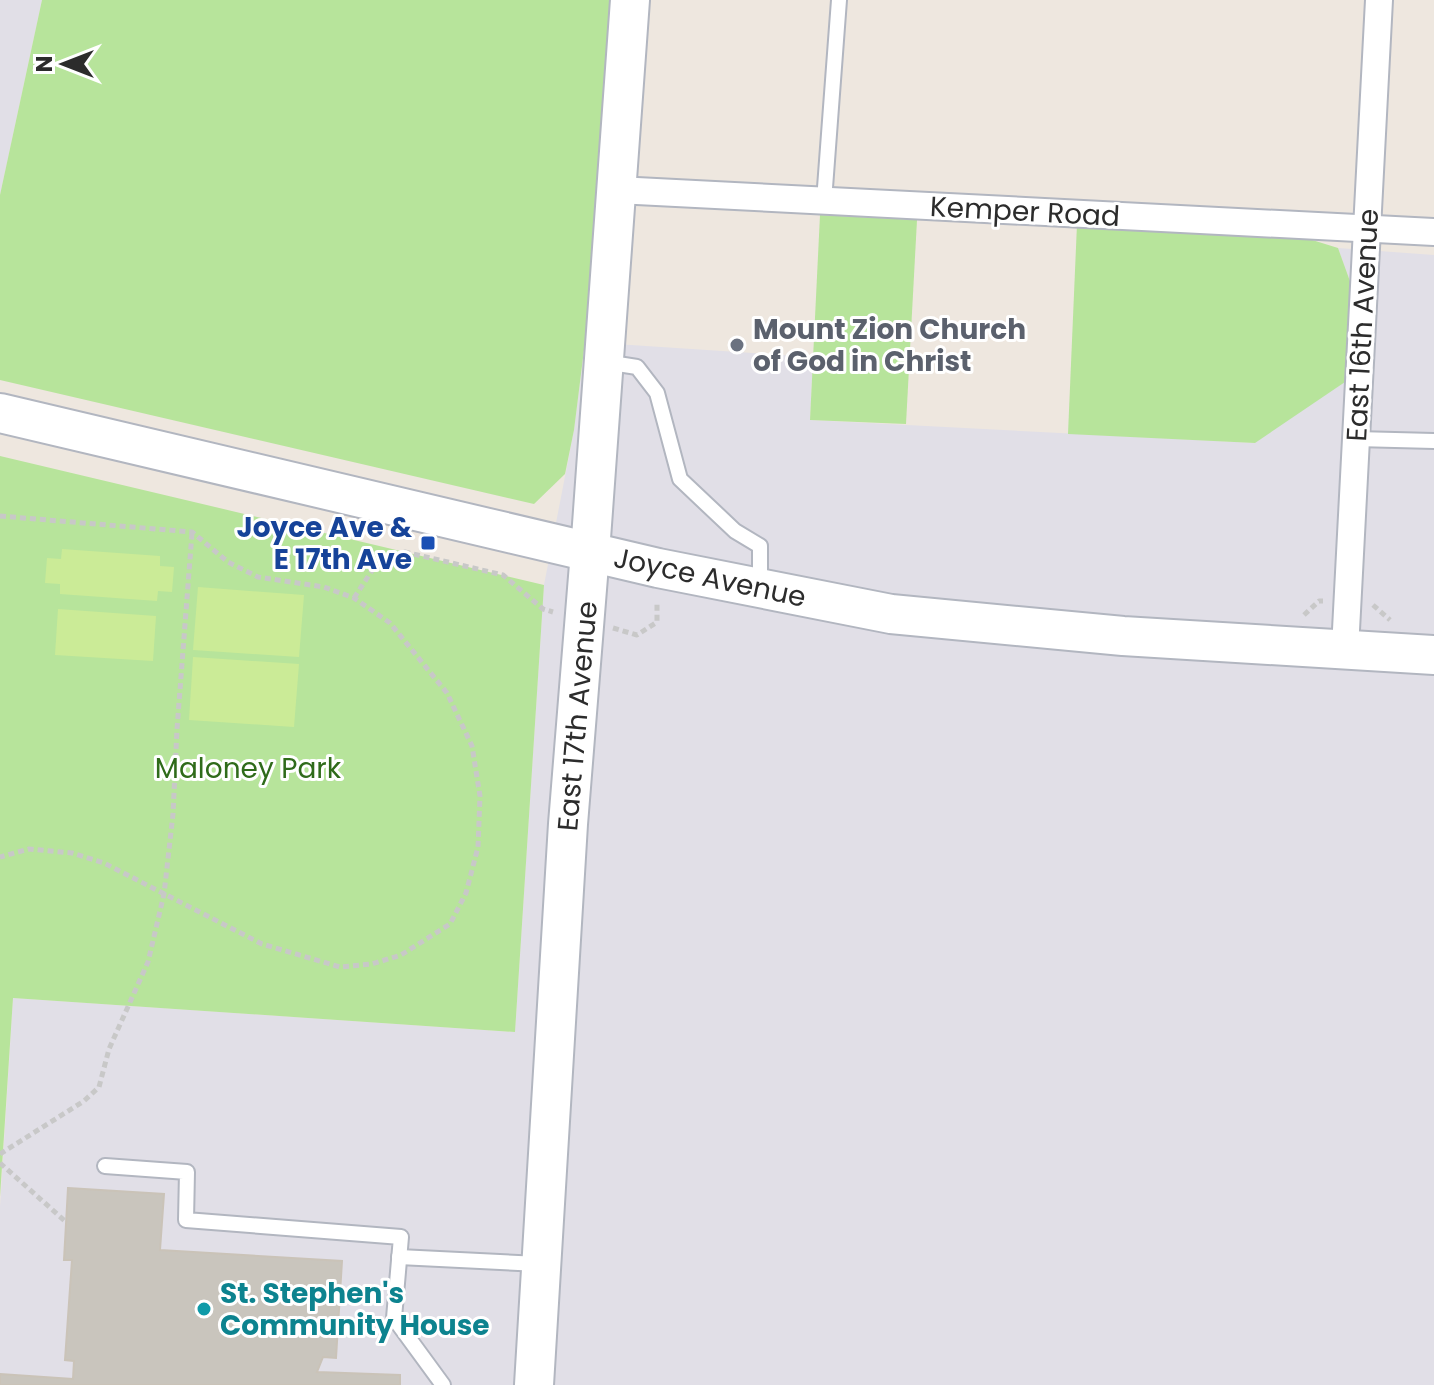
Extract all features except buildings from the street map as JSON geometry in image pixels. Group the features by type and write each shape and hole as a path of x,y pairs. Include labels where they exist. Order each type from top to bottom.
{"street":[{"name":"East 17th Avenue","path":"534,1385 568,824 630,0"},
{"name":"East 16th Avenue","path":"1345,649 1379,0"},
{"name":"Kemper Road","path":"617,190 1434,232"},
{"name":"Joyce Avenue","path":"0,413 590,552 891,614 1123,636 1434,655"}],"lane":[{"path":"824,201 839,0"},
{"path":"604,362 637,367 657,393 680,479 735,531 760,546 760,588"},
{"path":"1356,439 1434,441"},
{"path":"105,1166 187,1172 186,1220 401,1237 394,1318 443,1385"},
{"path":"399,1257 541,1264"}],"path":[{"path":"0,516 192,532 228,562 258,577 324,587 354,598 390,623 447,693 472,746 480,796 478,847 466,893 450,924 401,955 372,964 340,967 262,944 104,863 72,853 29,849 0,857"},
{"path":"0,1154 84,1101 99,1087 109,1049 148,962 164,894 173,814 192,532"},
{"path":"0,1163 66,1222"}],"shaded area":[{"path":"0,0 42,0 0,195"},
{"path":"1338,248 1434,255 1434,1385 0,1385 0,1207 13,998 515,1032 544,585 574,430 585,342 813,357 810,420 1255,443 1351,284"}],"green space":[{"path":"42,0 610,0 585,342 565,474 534,504 0,380 0,195"},
{"path":"820,215 917,220 906,424 810,420"},
{"path":"1077,224 1293,234 1338,248 1351,284 1345,382 1255,443 1068,434"},
{"name":"Maloney Park","path":"0,456 544,585 515,1032 13,998 0,1197"},
{"path":"62,549 160,556 160,566 174,567 172,592 158,591 157,601 60,594 60,584 45,583 47,558 61,559"},
{"path":"198,587 304,595 299,657 193,650"},
{"path":"58,609 156,616 153,661 55,655"},
{"path":"193,657 299,664 294,727 189,720"}],"place":[{"name":"Mount Zion Church of God in Christ","path":"737,345"},
{"name":"Joyce Ave & E 17th Ave","path":"428,543"},
{"name":"St. Stephen's Community House","path":"204,1309"}]}
